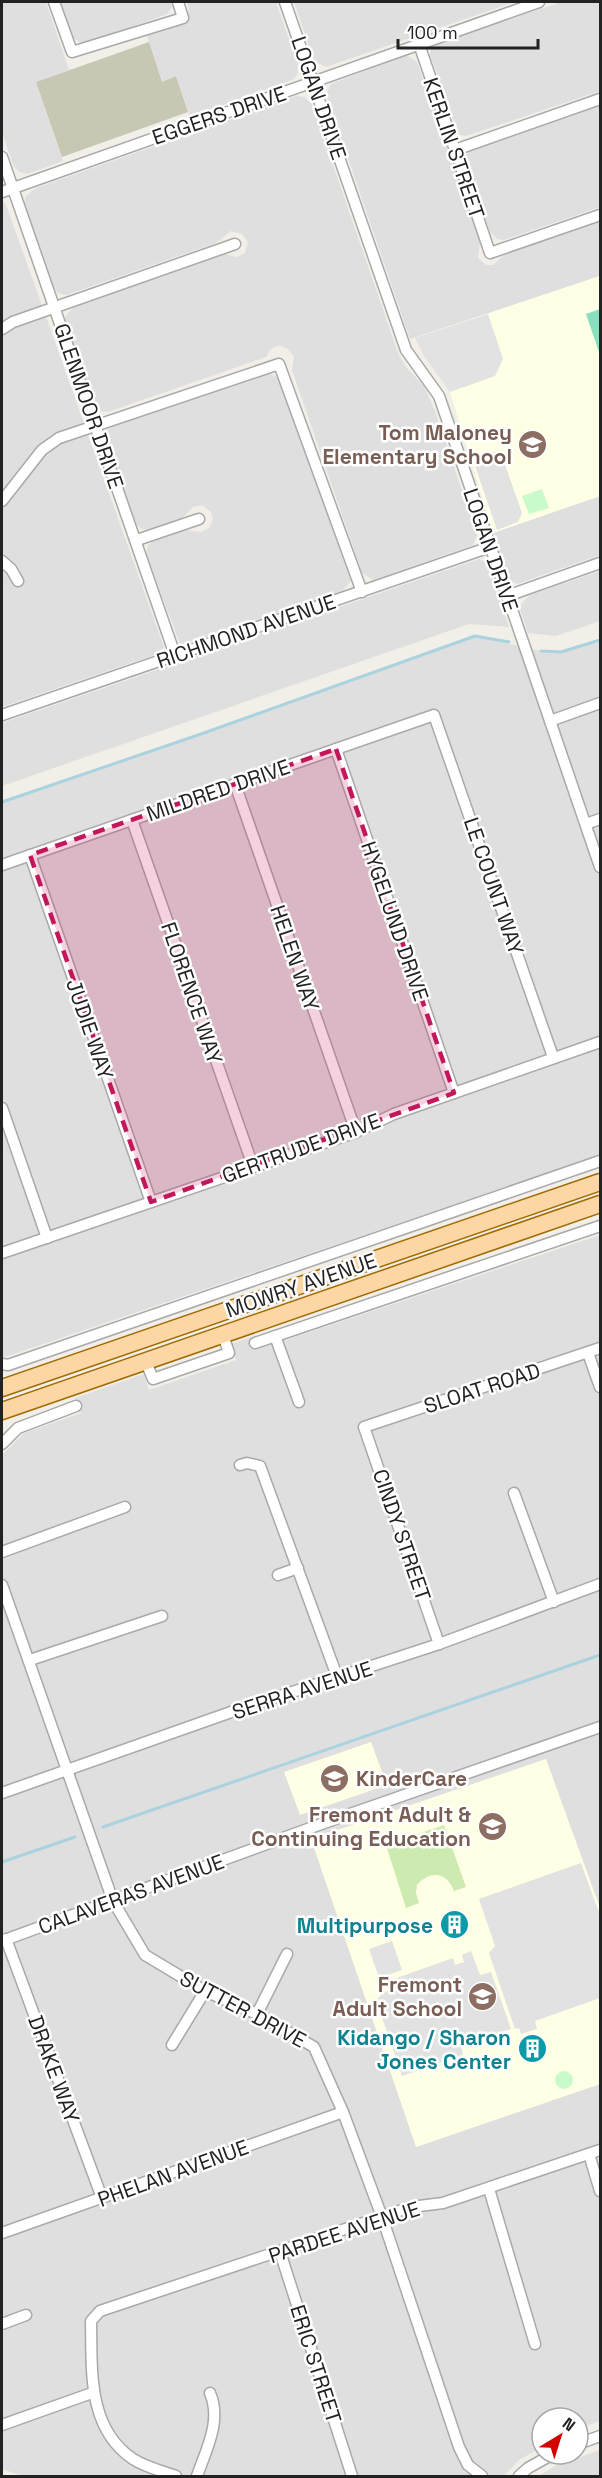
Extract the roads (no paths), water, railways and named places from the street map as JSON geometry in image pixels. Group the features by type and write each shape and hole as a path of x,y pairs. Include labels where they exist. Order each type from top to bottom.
{"main road":[{"name":"MOWRY AVENUE","path":"2,1388 600,1182"},
{"name":"MOWRY AVENUE","path":"2,1412 600,1204"}],"street":[{"path":"54,2 72,52 183,18 178,2"},
{"name":"LOGAN DRIVE","path":"285,2 406,350 439,396 600,867"},
{"name":"EGGERS DRIVE","path":"7,190 539,2"},
{"name":"KERLIN STREET","path":"419,44 490,253 600,215"},
{"path":"455,150 600,99"},
{"name":"GLENMOOR DRIVE","path":"2,158 7,190 55,308 175,655"},
{"path":"2,329 235,244"},
{"path":"2,501 42,450 59,438 94,424 279,364 362,592"},
{"path":"137,540 199,519"},
{"name":"RICHMOND AVENUE","path":"2,715 490,548"},
{"path":"2,561 11,569 18,581"},
{"path":"507,596 600,563"},
{"path":"550,721 600,703"},
{"name":"MILDRED DRIVE","path":"2,865 434,715"},
{"name":"LE COUNT WAY","path":"434,715 553,1057"},
{"name":"HYGELUND DRIVE","path":"336,749 454,1093"},
{"name":"HELEN WAY","path":"235,784 356,1132"},
{"path":"586,824 600,819"},
{"name":"FLORENCE WAY","path":"132,820 253,1166"},
{"name":"JUDIE WAY","path":"30,855 151,1202"},
{"name":"GERTRUDE DRIVE","path":"2,1253 356,1132 394,1114 600,1042"},
{"path":"2,1108 47,1238"},
{"name":"MOWRY AVENUE","path":"2,1364 8,1365 600,1161"},
{"name":"MOWRY AVENUE","path":"255,1343 600,1226"},
{"path":"275,1336 299,1402"},
{"name":"SLOAT ROAD","path":"364,1427 600,1348"},
{"path":"588,1353 600,1387"},
{"path":"2,1444 18,1428 76,1406"},
{"name":"CINDY STREET","path":"364,1427 439,1644"},
{"path":"240,1465 247,1463 260,1466 339,1679"},
{"path":"514,1493 554,1602"},
{"path":"2,1552 125,1507"},
{"path":"278,1575 298,1569"},
{"name":"SERRA AVENUE","path":"2,1793 234,1711 339,1679 600,1584"},
{"name":"SUTTER DRIVE","path":"2,1585 69,1771 112,1901 146,1955 205,1991 257,2014 314,2047 343,2112 382,2217 459,2447 468,2465 482,2476"},
{"path":"30,1660 162,1616"},
{"name":"CALAVERAS AVENUE","path":"4,1940 324,1823 600,1727"},
{"name":"DRAKE WAY","path":"4,1940 102,2198"},
{"path":"257,2014 287,1954"},
{"path":"172,2045 205,1991"},
{"name":"PHELAN AVENUE","path":"2,2233 343,2112"},
{"name":"PARDEE AVENUE","path":"92,2393 90,2321 100,2311 411,2207 443,2204 600,2150"},
{"path":"589,2154 600,2192"},
{"path":"489,2189 535,2344"},
{"name":"ERIC STREET","path":"280,2252 352,2476"},
{"path":"2,2324 26,2316"},
{"path":"2,2425 92,2393 106,2431 120,2449 135,2461 176,2476"},
{"path":"197,2476 215,2424 215,2406 210,2393"},
{"path":"519,2476 534,2466"}],"waterway":[{"path":"2,802 475,636 509,642"},
{"path":"541,651 561,652 600,640"},
{"path":"103,1827 600,1655"},
{"path":"2,1862 75,1837"}],"place":[{"name":"Tom Maloney Elementary School","path":"533,444"},
{"name":"KinderCare","path":"335,1778"},
{"name":"Fremont Adult & Continuing Education","path":"492,1826"},
{"name":"Multipurpose","path":"454,1925"},
{"name":"Fremont Adult School","path":"483,1996"},
{"name":"Kidango / Sharon Jones Center","path":"532,2049"}]}
